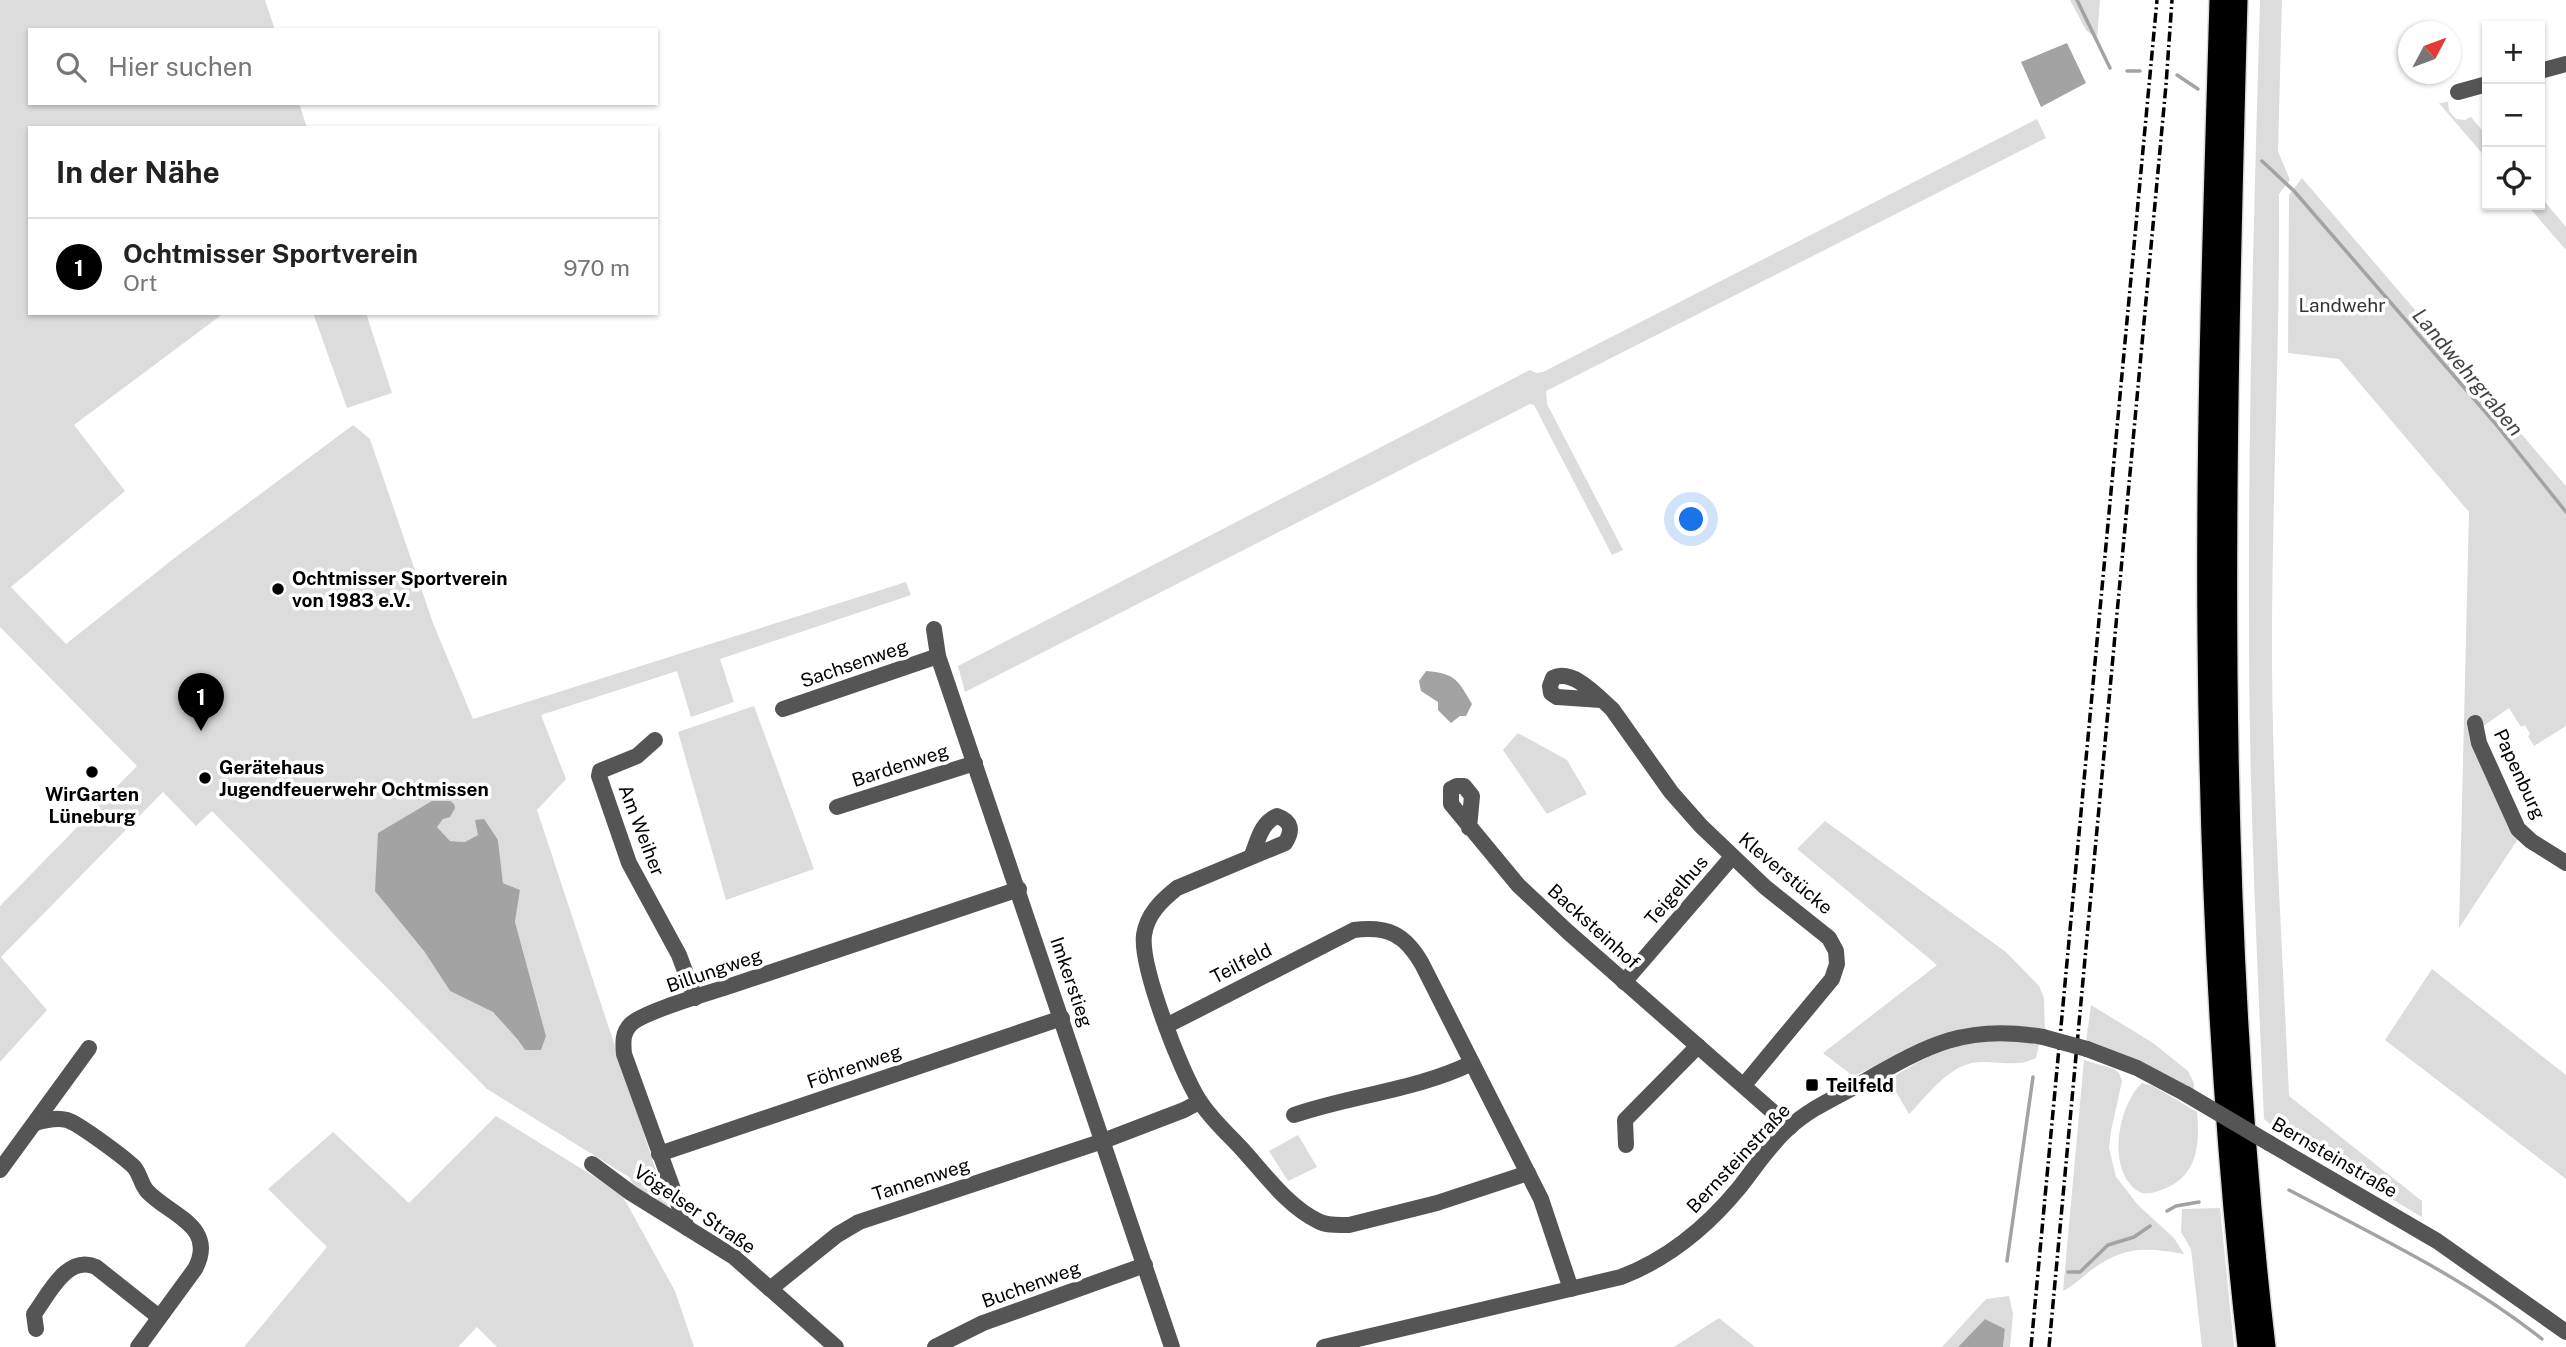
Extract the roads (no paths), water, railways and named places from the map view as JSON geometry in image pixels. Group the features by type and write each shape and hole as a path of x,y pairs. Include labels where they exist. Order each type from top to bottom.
{"highway":[{"path":"2220,0 2209,443 2209,727 2222,1065 2248,1347"},
{"path":"2237,0 2226,457 2228,834 2245,1146 2265,1347"}],"street":[{"path":"2545,70 2566,64"},
{"path":"2458,92 2482,85"},
{"name":"Imkerstieg","path":"934,629 938,656 1172,1347"},
{"name":"Sachsenweg","path":"783,709 938,656"},
{"name":"Kleverstücke","path":"1601,700 1623,723 1671,792 1732,858 1829,938 1836,951 1837,964 1832,979 1744,1085"},
{"name":"Papenburg","path":"2475,723 2479,743 2518,829 2530,841 2566,863"},
{"name":"Am Weiher","path":"655,740 637,756 606,767 600,771 599,776 629,863 674,944 695,998"},
{"name":"Bardenweg","path":"837,807 975,763"},
{"name":"Backsteinhof","path":"1469,828 1518,885 1790,1127"},
{"path":"1252,856 1177,888 1163,899 1151,914 1144,934 1144,952 1166,1026 1199,1102 1285,1196 1308,1216 1321,1223 1349,1225 1437,1203 1528,1173"},
{"name":"Teigelhus","path":"1625,982 1732,858"},
{"name":"Billungweg","path":"687,1228 624,1054 625,1032 641,1017 1019,889"},
{"name":"Teilfeld","path":"1166,1026 1354,930 1384,930 1400,936 1413,948 1528,1173 1550,1225 1570,1289"},
{"name":"Föhrenweg","path":"659,1154 1062,1018"},
{"name":"Bernsteinstraße","path":"1324,1347 1621,1277 1646,1267 1672,1251 1712,1217 1790,1127 1807,1114 1945,1040 1987,1032 2015,1032 2043,1037 2087,1049 2137,1068 2437,1241 2566,1332"},
{"path":"1626,1145 1625,1120 1698,1046"},
{"path":"0,1170 89,1048"},
{"path":"1294,1115 1329,1103 1433,1079 1472,1063"},
{"name":"Tannenweg","path":"770,1289 837,1235 859,1222 1103,1141 1199,1102"},
{"path":"35,1123 52,1118 68,1120 79,1126 134,1166 146,1190 196,1231 200,1239 200,1260 138,1347"},
{"name":"Vögelser Straße","path":"592,1164 631,1193 734,1257 836,1347"},
{"path":"36,1329 34,1314 66,1270 76,1264 87,1263 96,1268 159,1317"},
{"name":"Buchenweg","path":"934,1347 983,1323 1145,1265"}],"waterway":[{"name":"Landwehrgraben","path":"2077,0 2110,68"},
{"name":"Landwehrgraben","path":"2127,71 2140,71"},
{"name":"Landwehrgraben","path":"2177,75 2198,89"},
{"name":"Landwehrgraben","path":"2262,161 2294,191 2494,422 2566,512"},
{"path":"2007,1261 2033,1077"},
{"path":"2289,1190 2451,1277 2542,1339"},
{"path":"2167,1211 2176,1206 2199,1202"},
{"path":"2068,1272 2080,1272 2108,1245 2134,1237 2150,1226"}],"railway":[{"path":"2031,1347 2157,0"},
{"path":"2049,1347 2172,0"}],"place":[{"name":"Ochtmisser Sportverein von 1983 e.V.","path":"278,589"},
{"name":"Ochtmisser Sportverein","path":"201,731"},
{"name":"WirGarten Lüneburg","path":"92,772"},
{"name":"Gerätehaus Jugendfeuerwehr Ochtmissen","path":"205,778"},
{"name":"Teilfeld","path":"1812,1085"}],"park label":[{"name":"Landwehr","path":"2342,305"}]}
